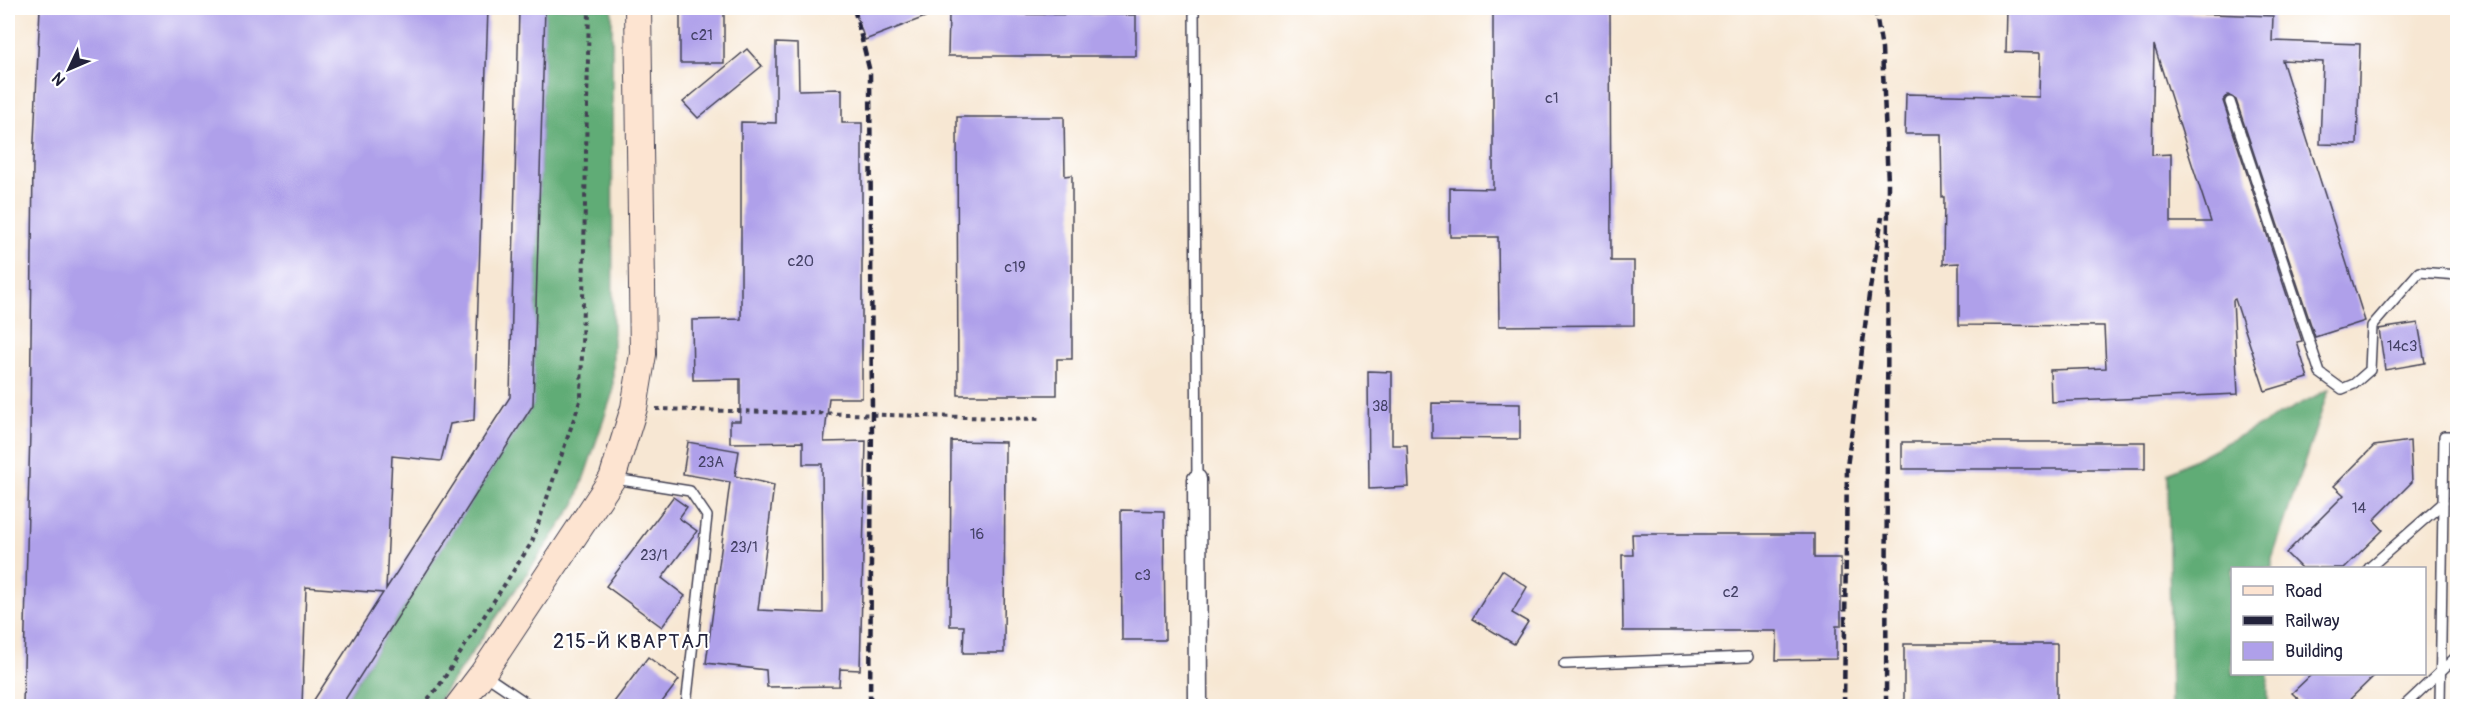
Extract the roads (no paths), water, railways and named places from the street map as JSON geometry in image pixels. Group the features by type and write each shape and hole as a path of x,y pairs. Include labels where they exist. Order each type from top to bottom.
{"street":[{"path":"458,706 483,673 612,478 634,408 643,354 638,8"},
{"path":"1197,479 1198,706"}],"lane":[{"path":"1194,8 1197,479"},
{"path":"2230,102 2320,373 2342,389 2354,384 2370,370 2372,326 2419,272 2457,275"},
{"path":"2440,706 2444,436 2457,436"},
{"path":"612,478 690,491 706,516 686,706"},
{"path":"2370,567 2443,503"},
{"path":"2404,706 2457,655"},
{"path":"1564,664 1748,657"},
{"path":"483,673 531,706"}],"railway":[{"path":"854,8 870,72 872,414 870,706"},
{"path":"1875,8 1882,49 1888,182 1886,706"},
{"path":"1844,706 1847,467 1869,295 1882,217"}],"district":[{"name":"215-Й КВАРТАЛ","path":"631,641"}]}
